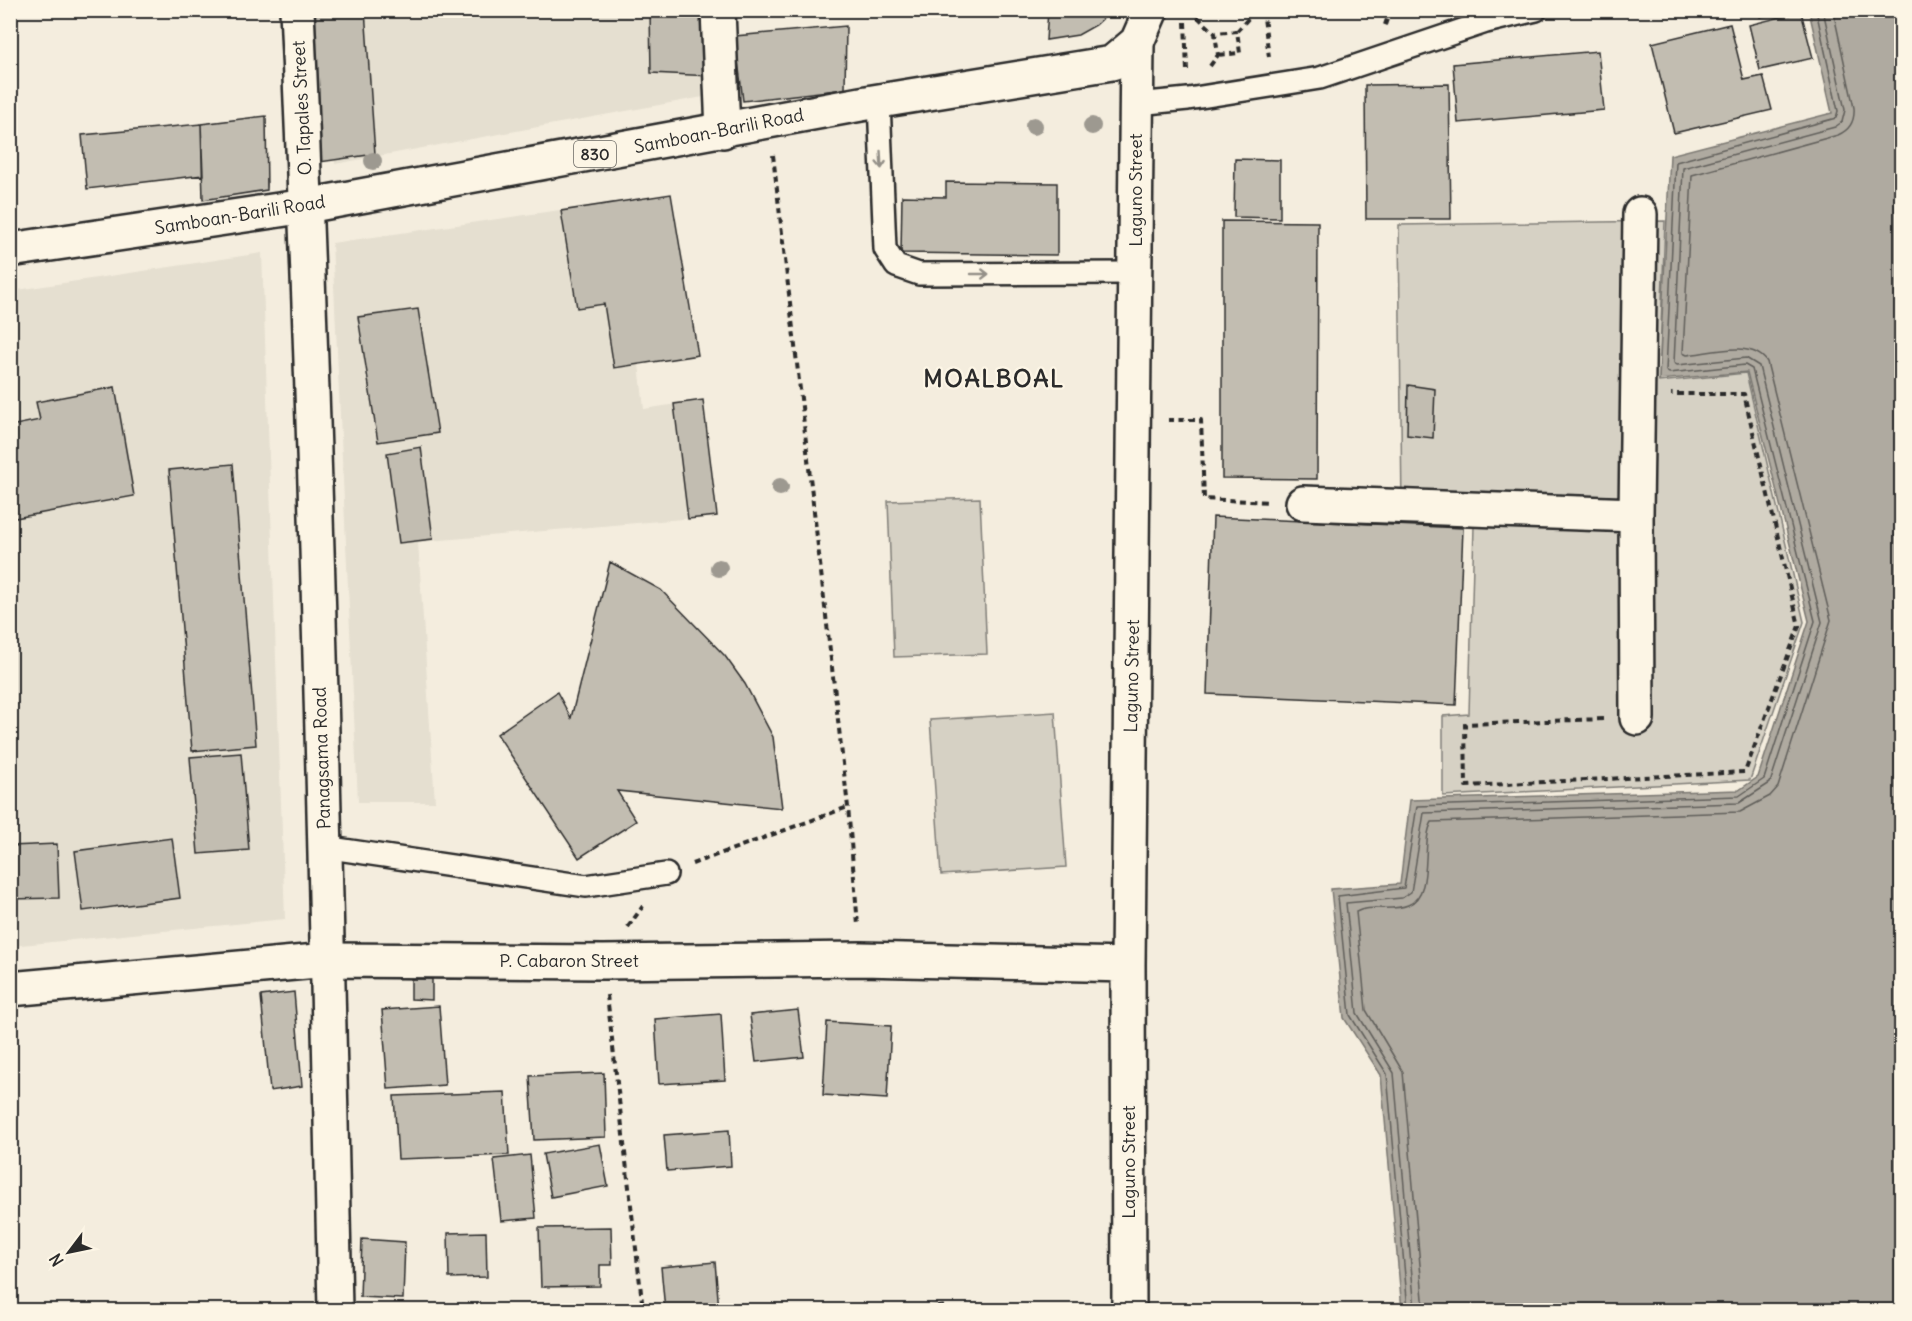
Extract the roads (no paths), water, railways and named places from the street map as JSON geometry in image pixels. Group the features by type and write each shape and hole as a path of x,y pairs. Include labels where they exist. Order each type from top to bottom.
{"main road":[{"name":"O. Tapales Street","path":"297,10 306,206"},
{"path":"718,10 723,131"},
{"name":"Samboan-Barili Road","path":"10,250 306,206 879,101 1112,63 1137,42 1151,10"},
{"name":"Laguno Street","path":"1129,1311 1128,965 1137,42"},
{"name":"Panagsama Road","path":"306,206 328,960 335,1311"},
{"path":"1637,718 1636,515 1640,214"},
{"path":"1303,503 1636,515"},
{"name":"P. Cabaron Street","path":"10,989 328,960 603,962 861,959 1128,965"}],"lane":[{"path":"1137,104 1188,99 1320,78 1486,22 1536,10"},
{"path":"879,101 885,249 896,266 919,274 1136,273"},
{"path":"324,847 586,886 666,874"}],"water":[{"path":"1809,11 1901,11 1901,1310 1402,1310 1381,1075 1344,1018 1331,889 1400,884 1410,800 1739,790 1758,777 1809,621 1747,372 1659,380 1670,155 1832,113"}],"district":[{"name":"MOALBOAL","path":"994,379"}]}
